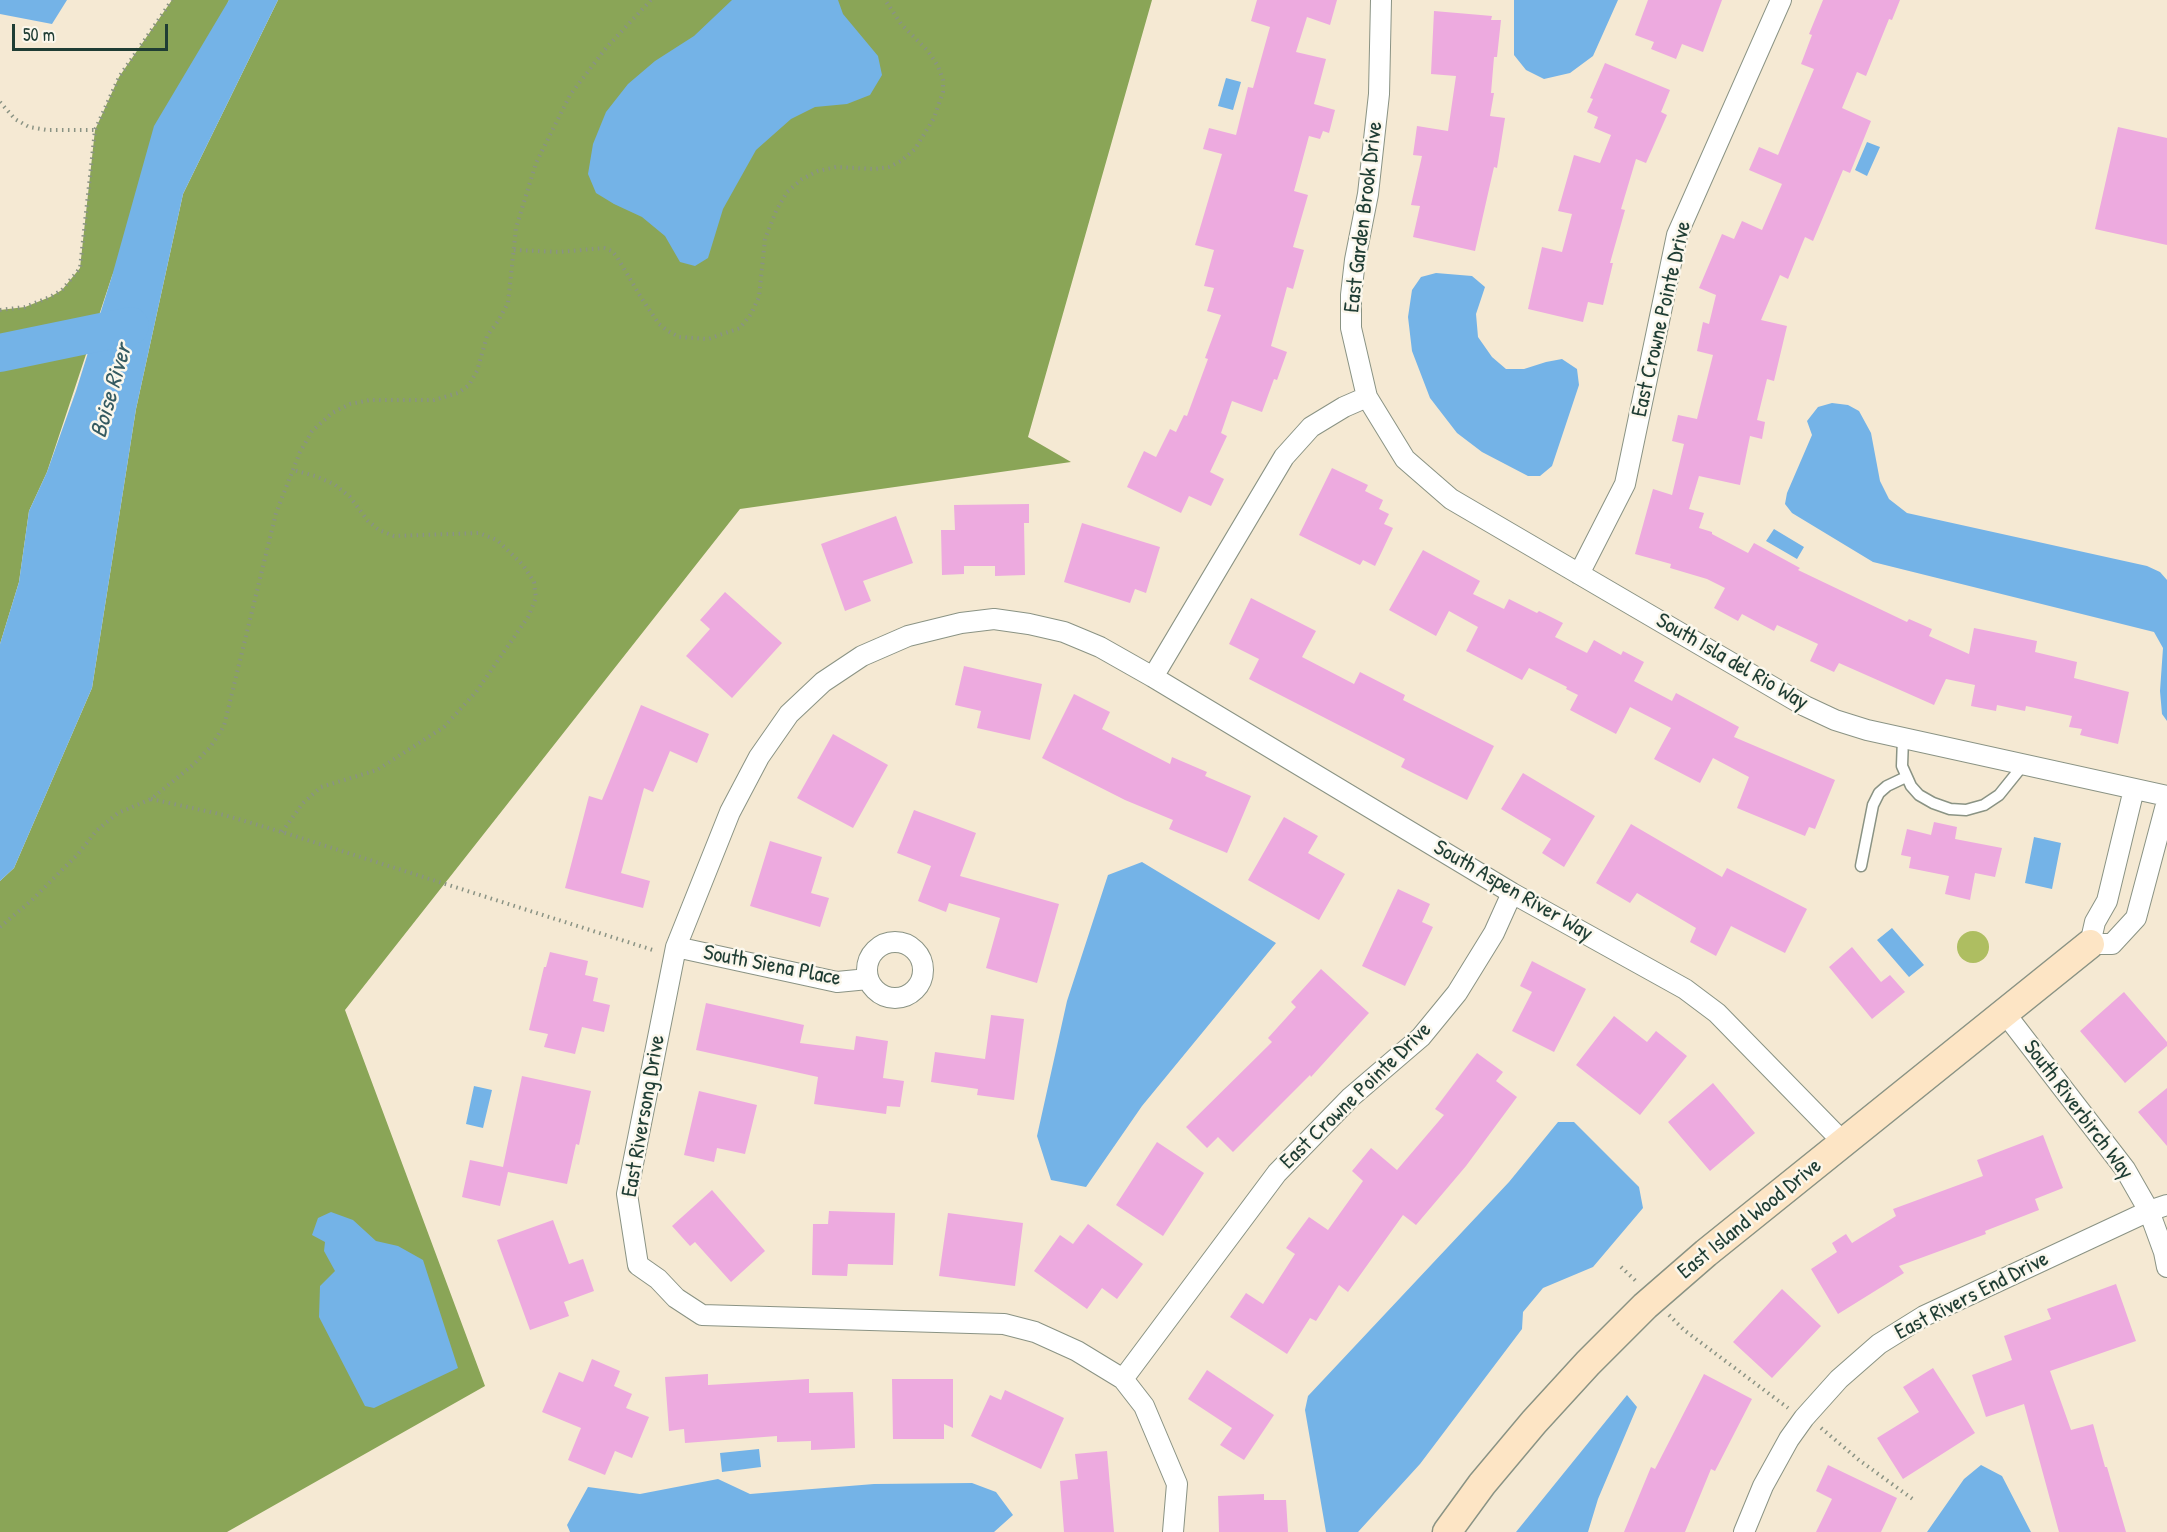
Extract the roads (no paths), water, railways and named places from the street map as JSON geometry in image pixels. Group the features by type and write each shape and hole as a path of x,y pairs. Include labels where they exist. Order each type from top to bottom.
{"street":[{"name":"East Garden Brook Drive","path":"1367,396 1352,328 1351,295 1355,260 1368,194 1379,94 1381,0"},
{"name":"East Crowne Pointe Drive","path":"1579,574 1625,484 1677,235 1781,0"},
{"name":"South Isla del Rio Way","path":"1367,396 1405,459 1451,499 1805,706 1835,720 1903,738 2167,796"},
{"path":"1153,677 1284,457 1311,427 1367,396"},
{"name":"East Riversong Drive","path":"1153,677 1100,647 1064,632 994,619 961,623 908,636 862,656 823,682 789,714 759,757 730,812 675,951 627,1194 638,1265 658,1279 676,1298 702,1315 1004,1324 1035,1332 1077,1351 1123,1378 1144,1406 1177,1484 1173,1532"},
{"name":"South Aspen River Way","path":"1153,677 1512,893 1693,995 1717,1013 1843,1142"},
{"path":"2090,944 2095,922 2107,901 2134,789"},
{"name":"East Island Wood Drive","path":"1447,1532 1482,1484 1534,1422 1596,1355 1646,1306 1706,1253 2090,944 2112,944 2136,918 2167,801"},
{"name":"East Crowne Pointe Drive","path":"1123,1378 1277,1173 1351,1097 1421,1037 1457,993 1494,933 1512,893"},
{"name":"South Siena Place","path":"675,951 837,982 868,979"},
{"name":"South Riverbirch Way","path":"2004,1012 2125,1169 2158,1208 2167,1267"},
{"name":"East Rivers End Drive","path":"1744,1532 1762,1486 1804,1418 1839,1379 1873,1350 1924,1316 2158,1208"}],"lane":[{"path":"1903,738 1902,766 1911,786 1919,795 1950,809 1966,810 1984,805 1999,795 2024,764"},
{"path":"1861,866 1873,805 1879,793 1887,786 1906,777"}],"water":[{"path":"0,0 67,0 52,24 0,14"},
{"name":"Boise River","path":"229,0 278,0 183,194 136,409 92,688 14,868 0,881 0,644 19,582 29,511 47,472 76,391 112,276 154,126"},
{"path":"732,0 838,0 843,14 878,56 882,75 870,95 847,104 815,107 791,119 756,150 723,209 708,258 695,266 680,262 665,236 642,217 596,193 588,174 593,144 606,112 628,84 655,61 694,36"},
{"path":"1514,0 1618,0 1593,56 1570,73 1544,79 1526,70 1514,55"},
{"path":"1226,78 1241,82 1233,110 1218,106"},
{"path":"1867,142 1880,147 1867,176 1855,170"},
{"path":"1436,273 1472,276 1485,287 1476,314 1478,337 1492,357 1506,369 1524,369 1562,359 1577,369 1579,385 1552,466 1540,476 1528,476 1482,452 1457,433 1430,398 1412,351 1408,317 1412,290 1421,277"},
{"path":"1832,403 1848,405 1859,411 1871,433 1880,481 1889,499 1907,513 2147,566 2160,572 2167,580 2167,721 2162,714 2160,691 2163,648 2154,632 1873,562 1792,513 1785,504 1787,493 1812,435 1807,421 1818,407"},
{"path":"1774,529 1804,547 1797,559 1766,541"},
{"path":"2034,837 2061,843 2052,889 2025,883"},
{"path":"1142,862 1276,943 1142,1106 1086,1187 1051,1180 1037,1136 1067,1001 1108,875"},
{"path":"1892,928 1924,965 1909,977 1877,940"},
{"path":"474,1086 492,1090 483,1128 466,1124"},
{"path":"1558,1122 1574,1122 1639,1187 1643,1208 1593,1267 1543,1288 1523,1312 1522,1329 1420,1464 1358,1532 1326,1532 1305,1410 1308,1396 1509,1182"},
{"path":"331,1212 353,1220 376,1241 398,1246 423,1260 458,1368 374,1408 365,1406 319,1317 320,1286 335,1271 324,1251 325,1242 312,1235 318,1218"},
{"path":"1627,1395 1637,1407 1598,1499 1588,1532 1516,1532"},
{"path":"759,1449 761,1467 722,1472 720,1453"},
{"path":"1981,1465 2002,1476 2031,1532 1927,1532 1964,1479"},
{"path":"718,1479 750,1494 874,1484 972,1483 996,1492 1013,1515 994,1532 570,1532 567,1525 588,1487 640,1494"}],"waterway":[{"name":"Boise River","path":"0,353 130,326"}]}
